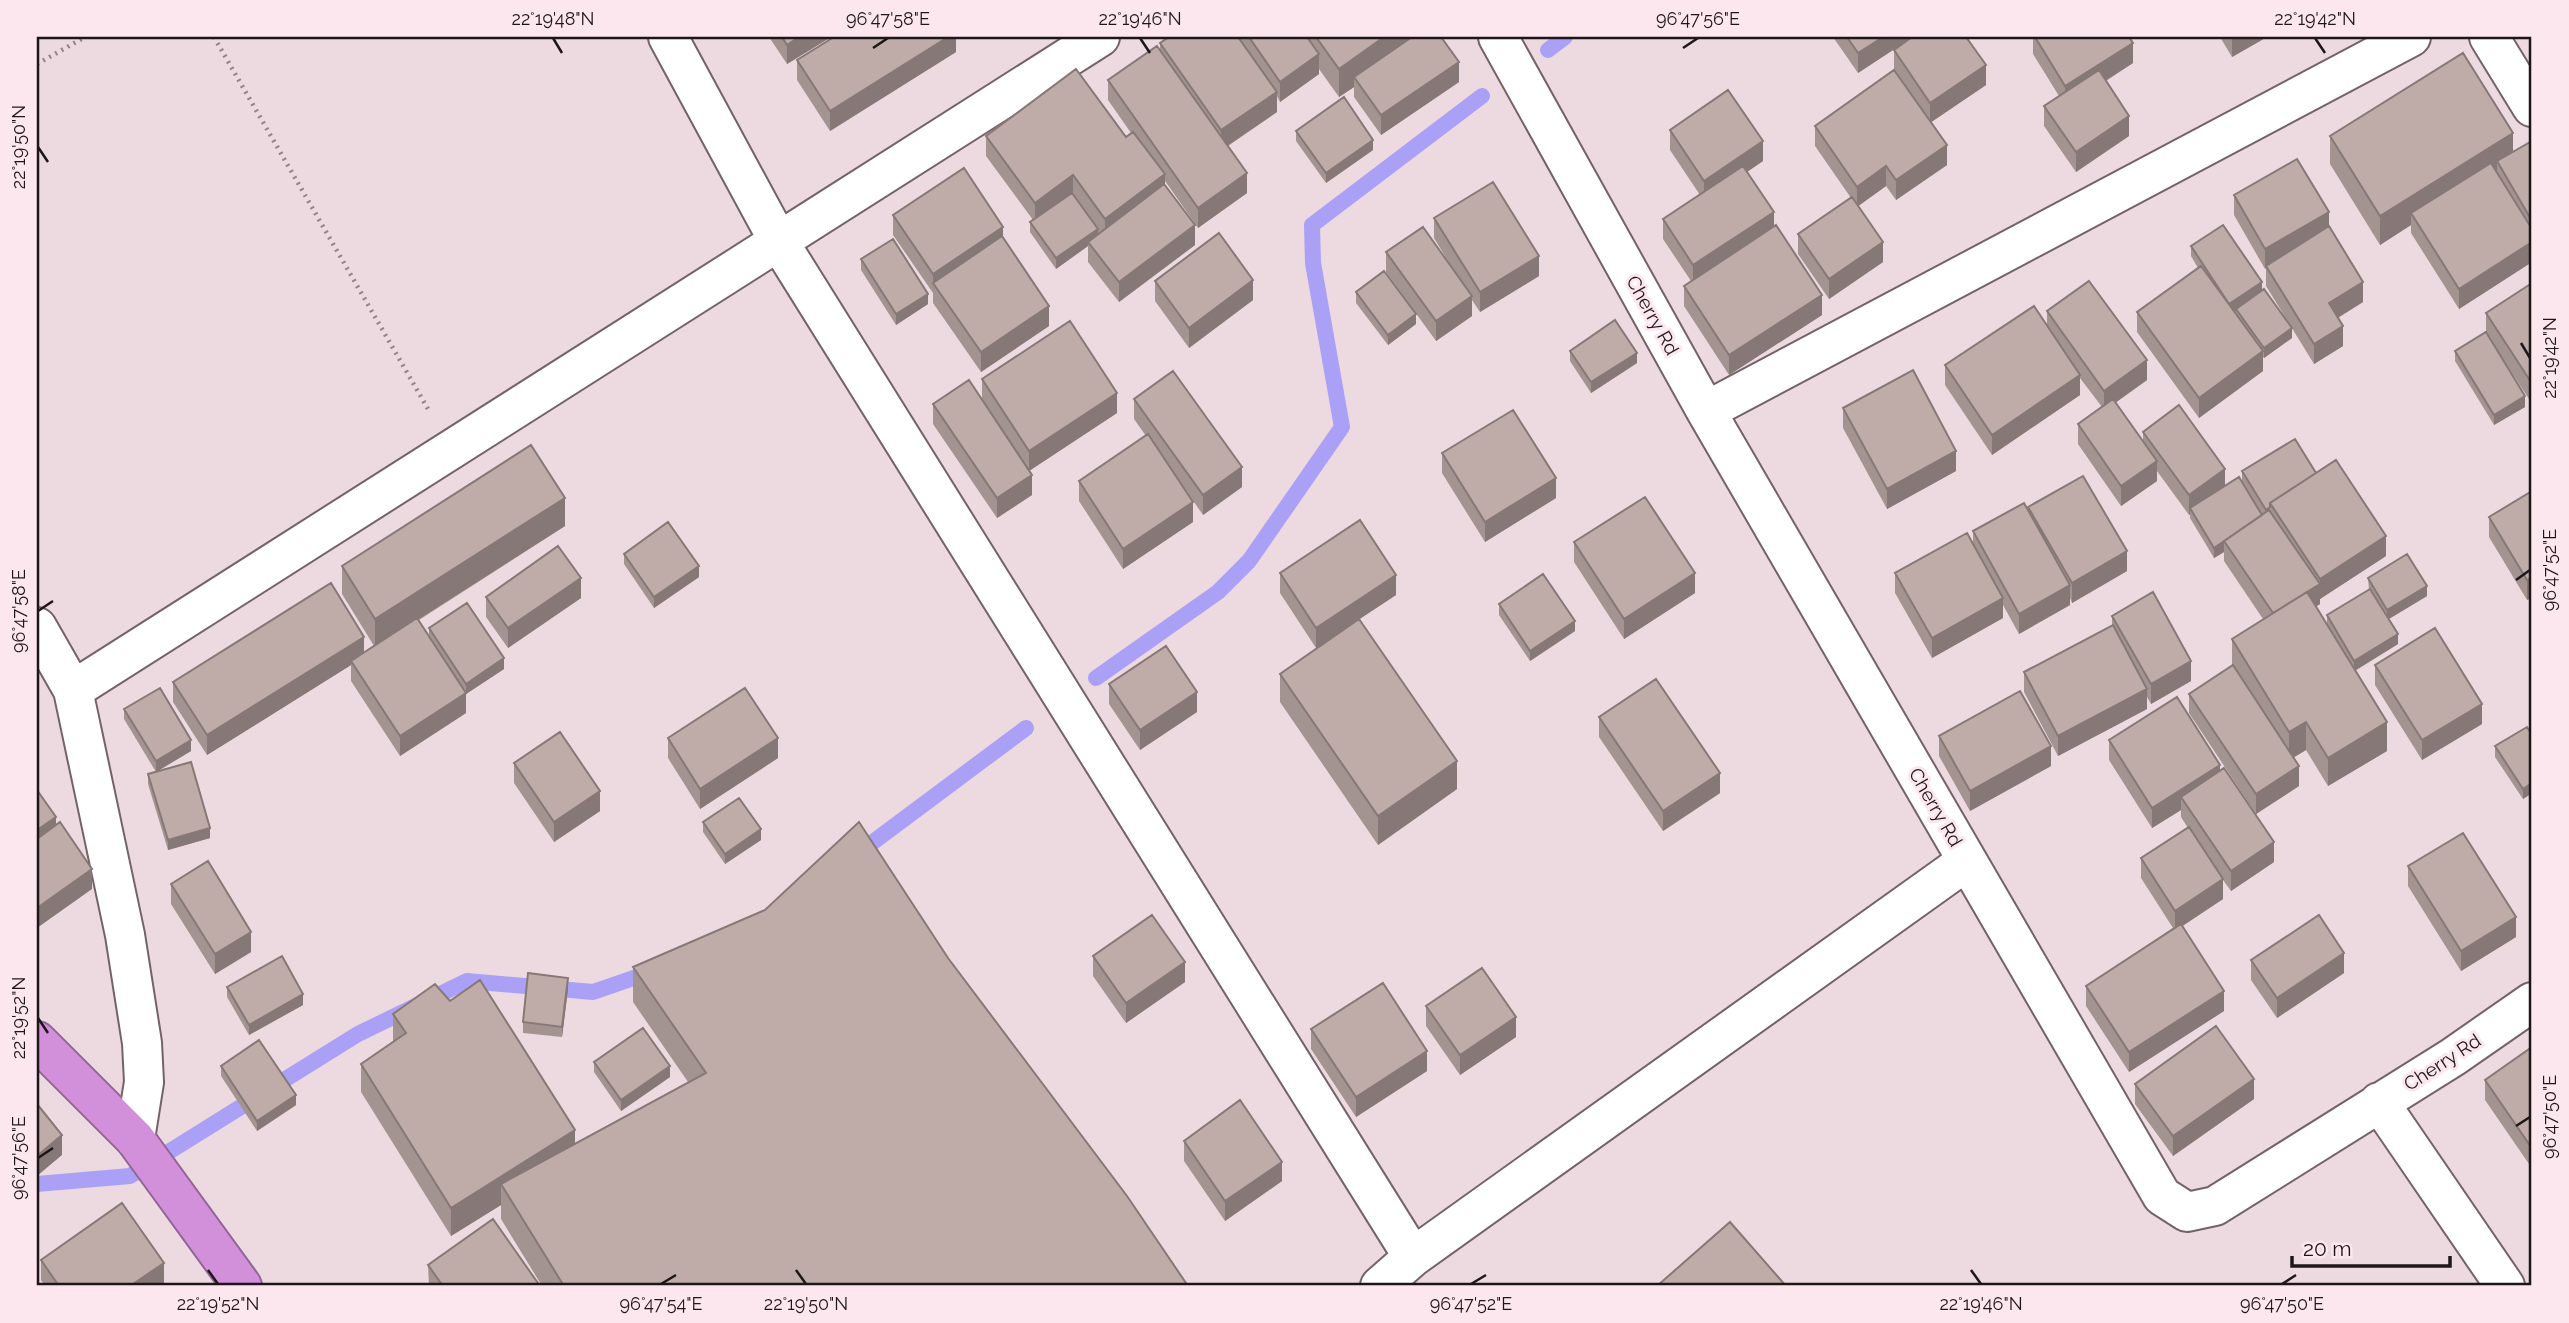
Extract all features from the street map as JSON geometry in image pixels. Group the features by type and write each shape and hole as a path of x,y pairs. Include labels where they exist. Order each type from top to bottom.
{"highway":[{"path":"37,1041 136,1141 242,1286"}],"street":[{"path":"668,37 779,242 1413,1257"},
{"path":"73,690 1100,37"},
{"name":"Cherry Rd","path":"1498,37 1706,411 2162,1196 2187,1212 2215,1206 2454,1057 2532,1002"},
{"path":"1706,411 2411,37"},
{"path":"2489,37 2532,107"},
{"path":"37,627 73,690 125,935 142,1043 144,1082 136,1141"},
{"path":"1380,1286 1413,1257 1967,861"},
{"path":"2379,1102 2505,1286"}],"path":[{"path":"37,64 85,37"},
{"path":"214,37 451,449"}],"building":[{"path":"782,37 799,37 787,45"},
{"path":"834,37 948,37 830,111 797,60"},
{"path":"1169,37 1238,37 1277,92 1221,130 1160,43"},
{"path":"1249,37 1307,37 1319,54 1280,82"},
{"path":"1316,37 1384,37 1339,69"},
{"path":"1412,37 1441,37 1459,62 1381,115 1354,77"},
{"path":"1847,37 1883,37 1858,53"},
{"path":"1912,37 1966,37 1986,65 1930,103 1894,50"},
{"path":"2035,37 2129,37 2133,43 2065,86"},
{"path":"1157,46 1247,173 1198,208 1108,80"},
{"path":"2463,53 2513,133 2380,216 2330,136"},
{"path":"1076,69 1126,137 1133,132 1165,174 1105,219 1073,175 1035,203 986,136"},
{"path":"1894,70 1947,145 1896,180 1886,166 1857,187 1815,126"},
{"path":"2099,70 2129,116 2076,152 2044,106"},
{"path":"1728,90 1763,141 1704,181 1670,130"},
{"path":"1344,97 1373,140 1326,173 1296,131"},
{"path":"2532,141 2532,221 2497,161"},
{"path":"2297,159 2329,212 2265,249 2234,195"},
{"path":"2491,163 2532,229 2532,242 2459,289 2411,213"},
{"path":"1743,166 1774,212 1693,265 1663,219"},
{"path":"964,168 1003,227 933,274 893,215"},
{"path":"1493,182 1539,256 1480,292 1434,218"},
{"path":"1164,184 1195,225 1119,282 1088,242"},
{"path":"1072,193 1098,229 1056,258 1030,222"},
{"path":"1852,197 1883,242 1829,279 1798,234"},
{"path":"1776,225 1822,295 1729,355 1684,286"},
{"path":"2223,225 2262,282 2229,304 2191,246"},
{"path":"2329,226 2363,282 2329,303 2343,326 2314,344 2266,266"},
{"path":"1423,227 1472,296 1436,321 1386,252"},
{"path":"1219,233 1253,280 1189,328 1155,281"},
{"path":"1002,236 1049,306 981,352 933,283"},
{"path":"893,239 928,294 896,314 861,259"},
{"path":"2201,266 2263,351 2199,398 2137,312"},
{"path":"1384,271 1416,314 1388,335 1356,292"},
{"path":"2089,281 2147,360 2104,391 2047,311"},
{"path":"2532,283 2532,381 2531,382 2486,313"},
{"path":"2264,289 2292,328 2264,348 2236,309"},
{"path":"2034,306 2080,375 1992,435 1945,365"},
{"path":"1615,320 1637,353 1591,382 1570,351"},
{"path":"1070,321 1117,393 1029,451 982,379"},
{"path":"2486,332 2525,396 2494,415 2455,351"},
{"path":"1913,370 1956,451 1887,489 1843,408"},
{"path":"1173,371 1242,467 1203,495 1134,399"},
{"path":"969,380 1032,475 997,498 933,404"},
{"path":"2113,399 2157,461 2121,486 2078,424"},
{"path":"2179,405 2225,469 2189,495 2143,432"},
{"path":"1513,410 1556,478 1485,522 1442,453"},
{"path":"1148,434 1193,502 1123,549 1079,481"},
{"path":"2295,439 2316,473 2270,503 2266,510 2242,471"},
{"path":"531,445 565,498 375,619 342,566"},
{"path":"2336,460 2386,536 2320,579 2270,503"},
{"path":"2083,476 2127,551 2072,583 2028,507"},
{"path":"2239,477 2262,515 2214,548 2190,508"},
{"path":"2532,491 2532,578 2527,580 2489,517"},
{"path":"1645,497 1695,573 1624,619 1574,542"},
{"path":"2024,503 2070,585 2019,614 1973,531"},
{"path":"2269,510 2320,584 2273,613 2224,541"},
{"path":"1360,520 1396,575 1316,628 1280,573"},
{"path":"668,522 699,566 654,597 624,554"},
{"path":"1967,533 2003,598 1932,638 1895,573"},
{"path":"558,546 581,578 508,628 486,597"},
{"path":"2407,554 2427,586 2387,610 2368,578"},
{"path":"1543,574 1575,621 1530,651 1499,604"},
{"path":"331,583 364,637 207,735 173,682"},
{"path":"2370,589 2398,634 2354,661 2327,615"},
{"path":"2153,592 2191,661 2151,684 2112,616"},
{"path":"2307,592 2387,722 2328,758 2306,722 2289,732 2232,639"},
{"path":"467,603 504,658 466,684 429,628"},
{"path":"417,618 466,693 400,736 351,661"},
{"path":"1359,619 1457,761 1378,816 1280,674"},
{"path":"2113,625 2147,689 2058,736 2024,672"},
{"path":"2435,628 2482,704 2422,740 2375,665"},
{"path":"1166,646 1197,692 1140,730 1109,684"},
{"path":"2233,665 2299,766 2256,794 2189,694"},
{"path":"1656,679 1720,773 1663,811 1599,717"},
{"path":"160,688 191,740 156,761 124,709"},
{"path":"745,688 778,738 700,789 668,738"},
{"path":"2020,691 2051,746 1970,791 1939,736"},
{"path":"2177,697 2220,765 2152,808 2109,740"},
{"path":"2527,727 2532,735 2532,783 2523,789 2495,746"},
{"path":"560,732 600,791 554,822 514,763"},
{"path":"191,762 210,828 168,840 148,774"},
{"path":"2224,768 2274,842 2231,871 2181,797"},
{"path":"37,790 56,817 37,830"},
{"path":"739,798 761,829 725,854 703,822"},
{"path":"60,822 92,869 37,908 37,839"},
{"path":"859,822 948,958 1127,1196 1188,1286 564,1286 501,1184 706,1073 633,967 765,910"},
{"path":"2189,827 2223,879 2175,911 2141,858"},
{"path":"2463,833 2516,917 2461,951 2408,866"},
{"path":"208,861 251,932 215,954 171,884"},
{"path":"1152,915 1185,962 1126,1003 1093,956"},
{"path":"2319,915 2344,953 2277,998 2251,960"},
{"path":"2181,924 2224,991 2129,1052 2086,986"},
{"path":"282,956 303,994 249,1025 227,987"},
{"path":"1482,968 1516,1017 1460,1055 1426,1006"},
{"path":"528,973 568,978 562,1027 523,1022"},
{"path":"480,980 575,1130 451,1208 361,1064 406,1033 393,1014 435,984 450,1001"},
{"path":"1383,983 1427,1051 1356,1097 1311,1029"},
{"path":"2216,1026 2254,1079 2173,1136 2135,1084"},
{"path":"643,1028 670,1066 621,1100 594,1062"},
{"path":"259,1040 296,1095 257,1121 221,1066"},
{"path":"2532,1047 2532,1142 2529,1144 2485,1080"},
{"path":"1240,1100 1282,1162 1225,1201 1184,1141"},
{"path":"37,1104 62,1135 37,1156"},
{"path":"122,1203 164,1263 130,1286 59,1286 41,1260"},
{"path":"493,1219 540,1286 443,1286 428,1265"},
{"path":"1730,1222 1786,1286 1657,1286"}],"waterway":[{"path":"1548,50 1565,37"},
{"path":"1096,678 1218,592 1249,561 1342,427 1313,263 1312,225 1482,96"},
{"path":"857,854 1026,728"},
{"path":"37,1184 130,1176 358,1034 467,981 593,992 651,972"}]}
